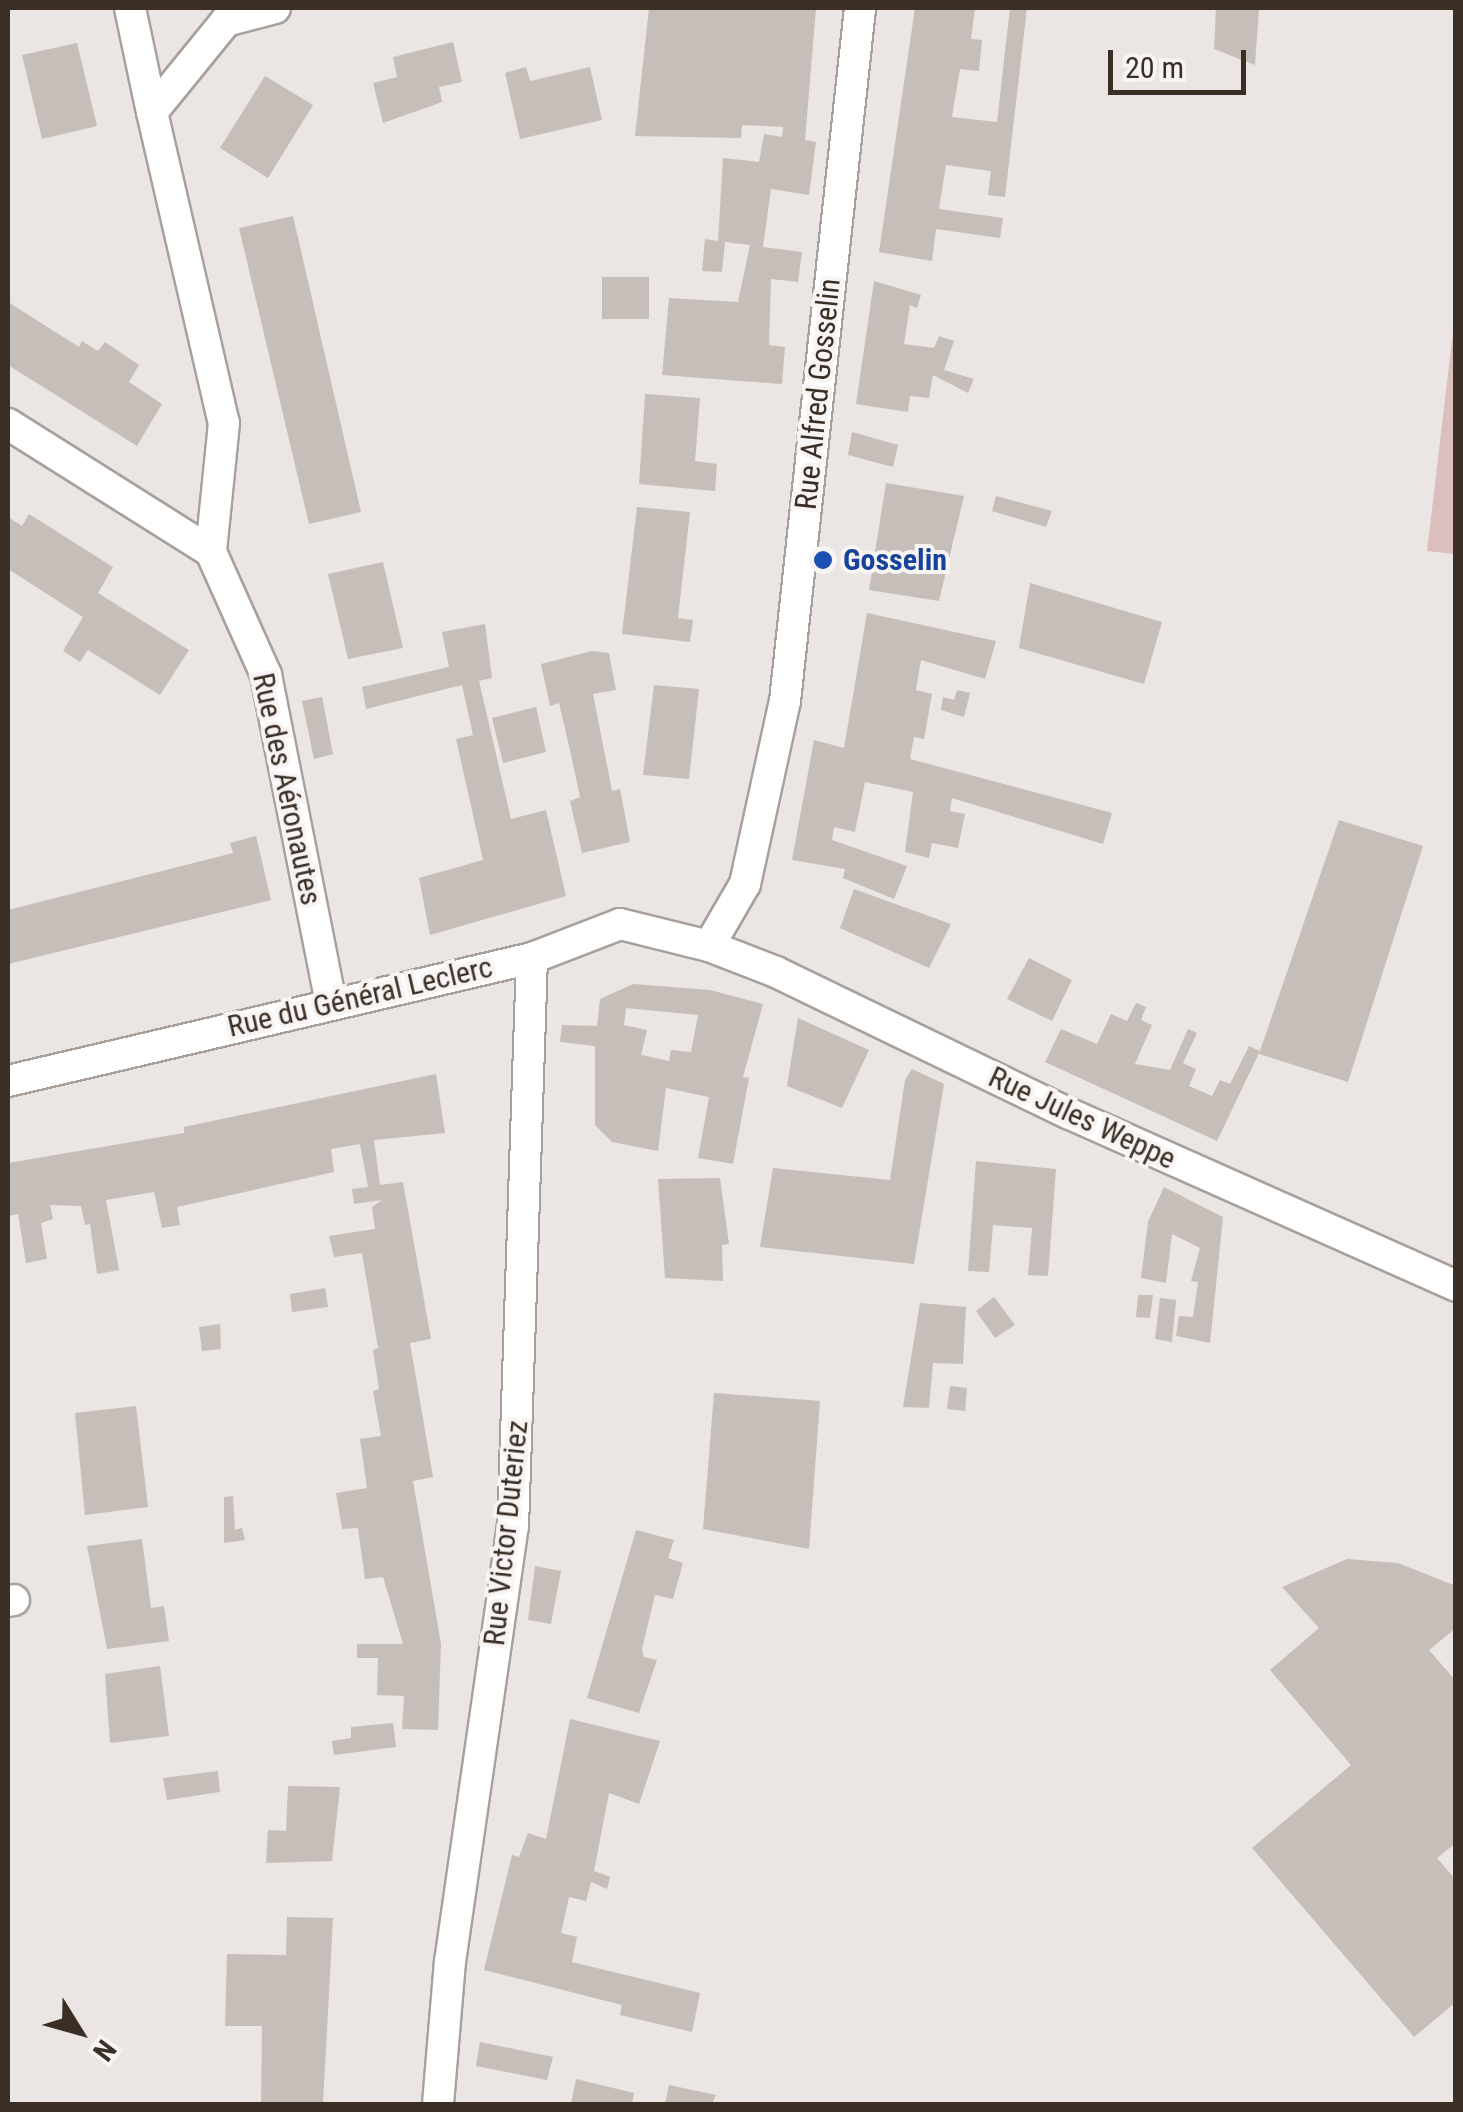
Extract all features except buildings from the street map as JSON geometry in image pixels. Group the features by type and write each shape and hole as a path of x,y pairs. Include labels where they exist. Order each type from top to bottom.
{"street":[{"name":"Rue des Aéronautes","path":"130,8 224,424 211,552 266,675 331,1003"},
{"path":"152,112 214,14 275,8"},
{"name":"Rue Alfred Gosselin","path":"709,946 745,884 785,702 860,8"},
{"path":"8,424 211,552"},
{"name":"Rue du Général Leclerc","path":"8,1081 532,958 620,924 709,946"},
{"name":"Rue Jules Weppe","path":"709,946 1456,1286"},
{"name":"Rue Victor Duteriez","path":"438,2104 450,1962 512,1526 532,958"}],"shaded area":[{"path":"1455,315 1456,554 1427,551"}],"place":[{"name":"Gosselin","path":"823,560"}]}
